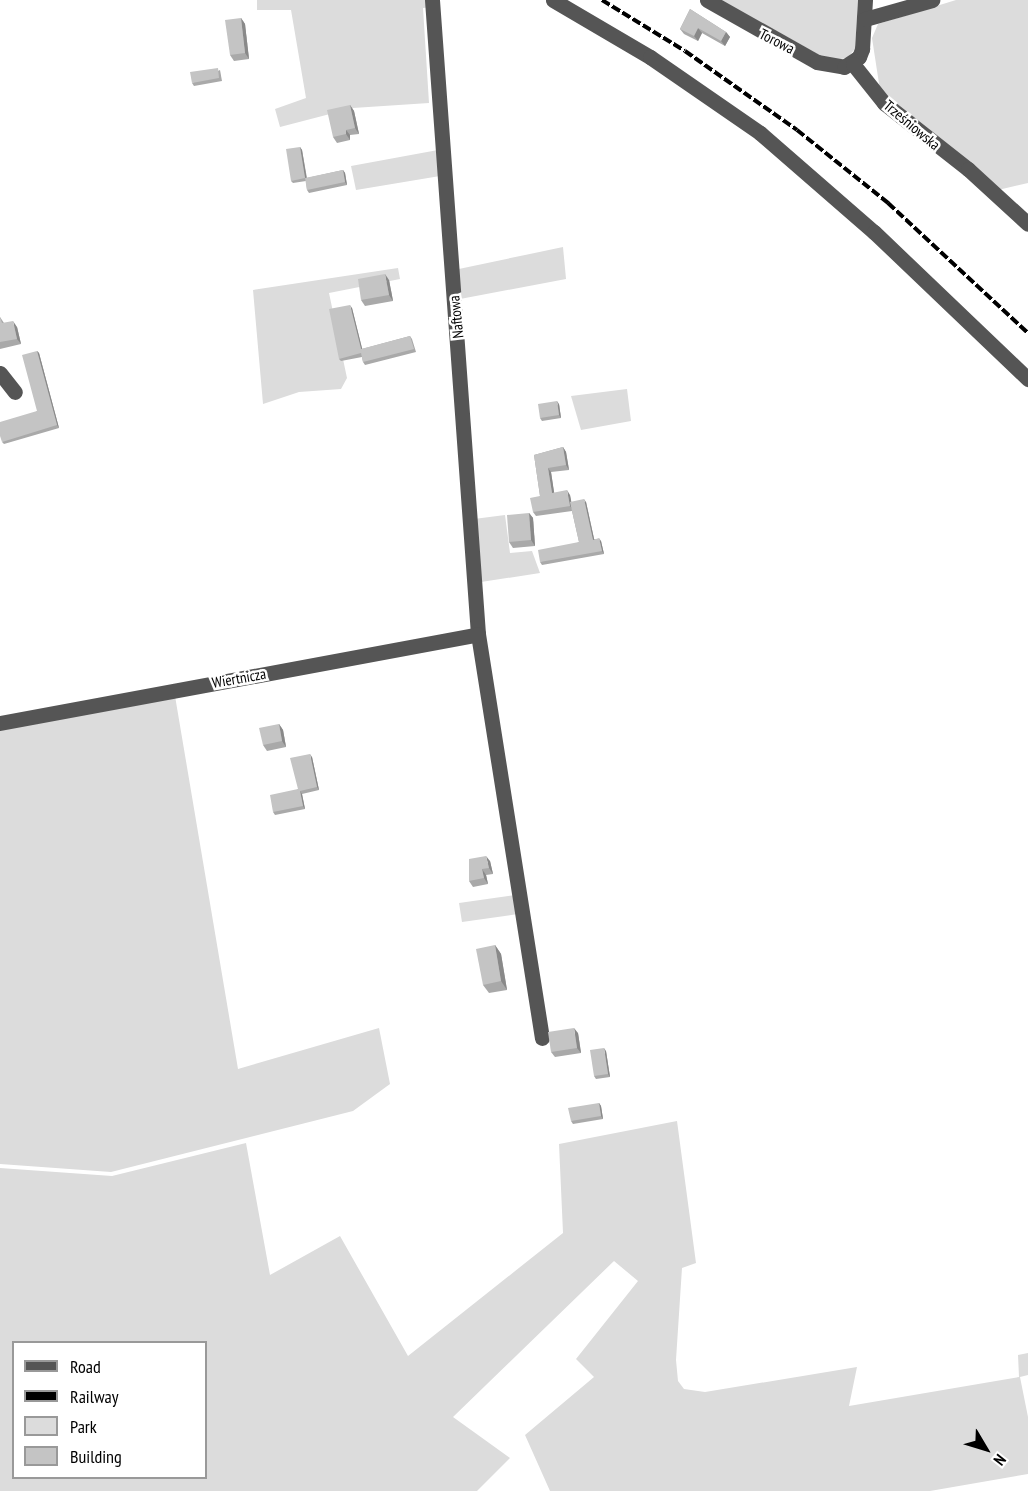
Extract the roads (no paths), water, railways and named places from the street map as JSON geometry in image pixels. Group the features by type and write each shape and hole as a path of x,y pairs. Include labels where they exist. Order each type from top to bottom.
{"street":[{"name":"Naftowa","path":"432,0 478,634 542,1038"},
{"path":"553,0 650,57 760,133 874,232 1028,379"},
{"name":"Torowa","path":"706,0 817,62 844,67 853,64"},
{"path":"853,64 862,48 865,0"},
{"path":"865,19 932,0"},
{"name":"Trześniowska","path":"853,64 884,103 968,169 1028,225"},
{"path":"0,373 15,392"},
{"name":"Wiertnicza","path":"0,723 478,634"}],"railway":[{"path":"602,0 685,51 797,130 888,203 1028,333"}]}
